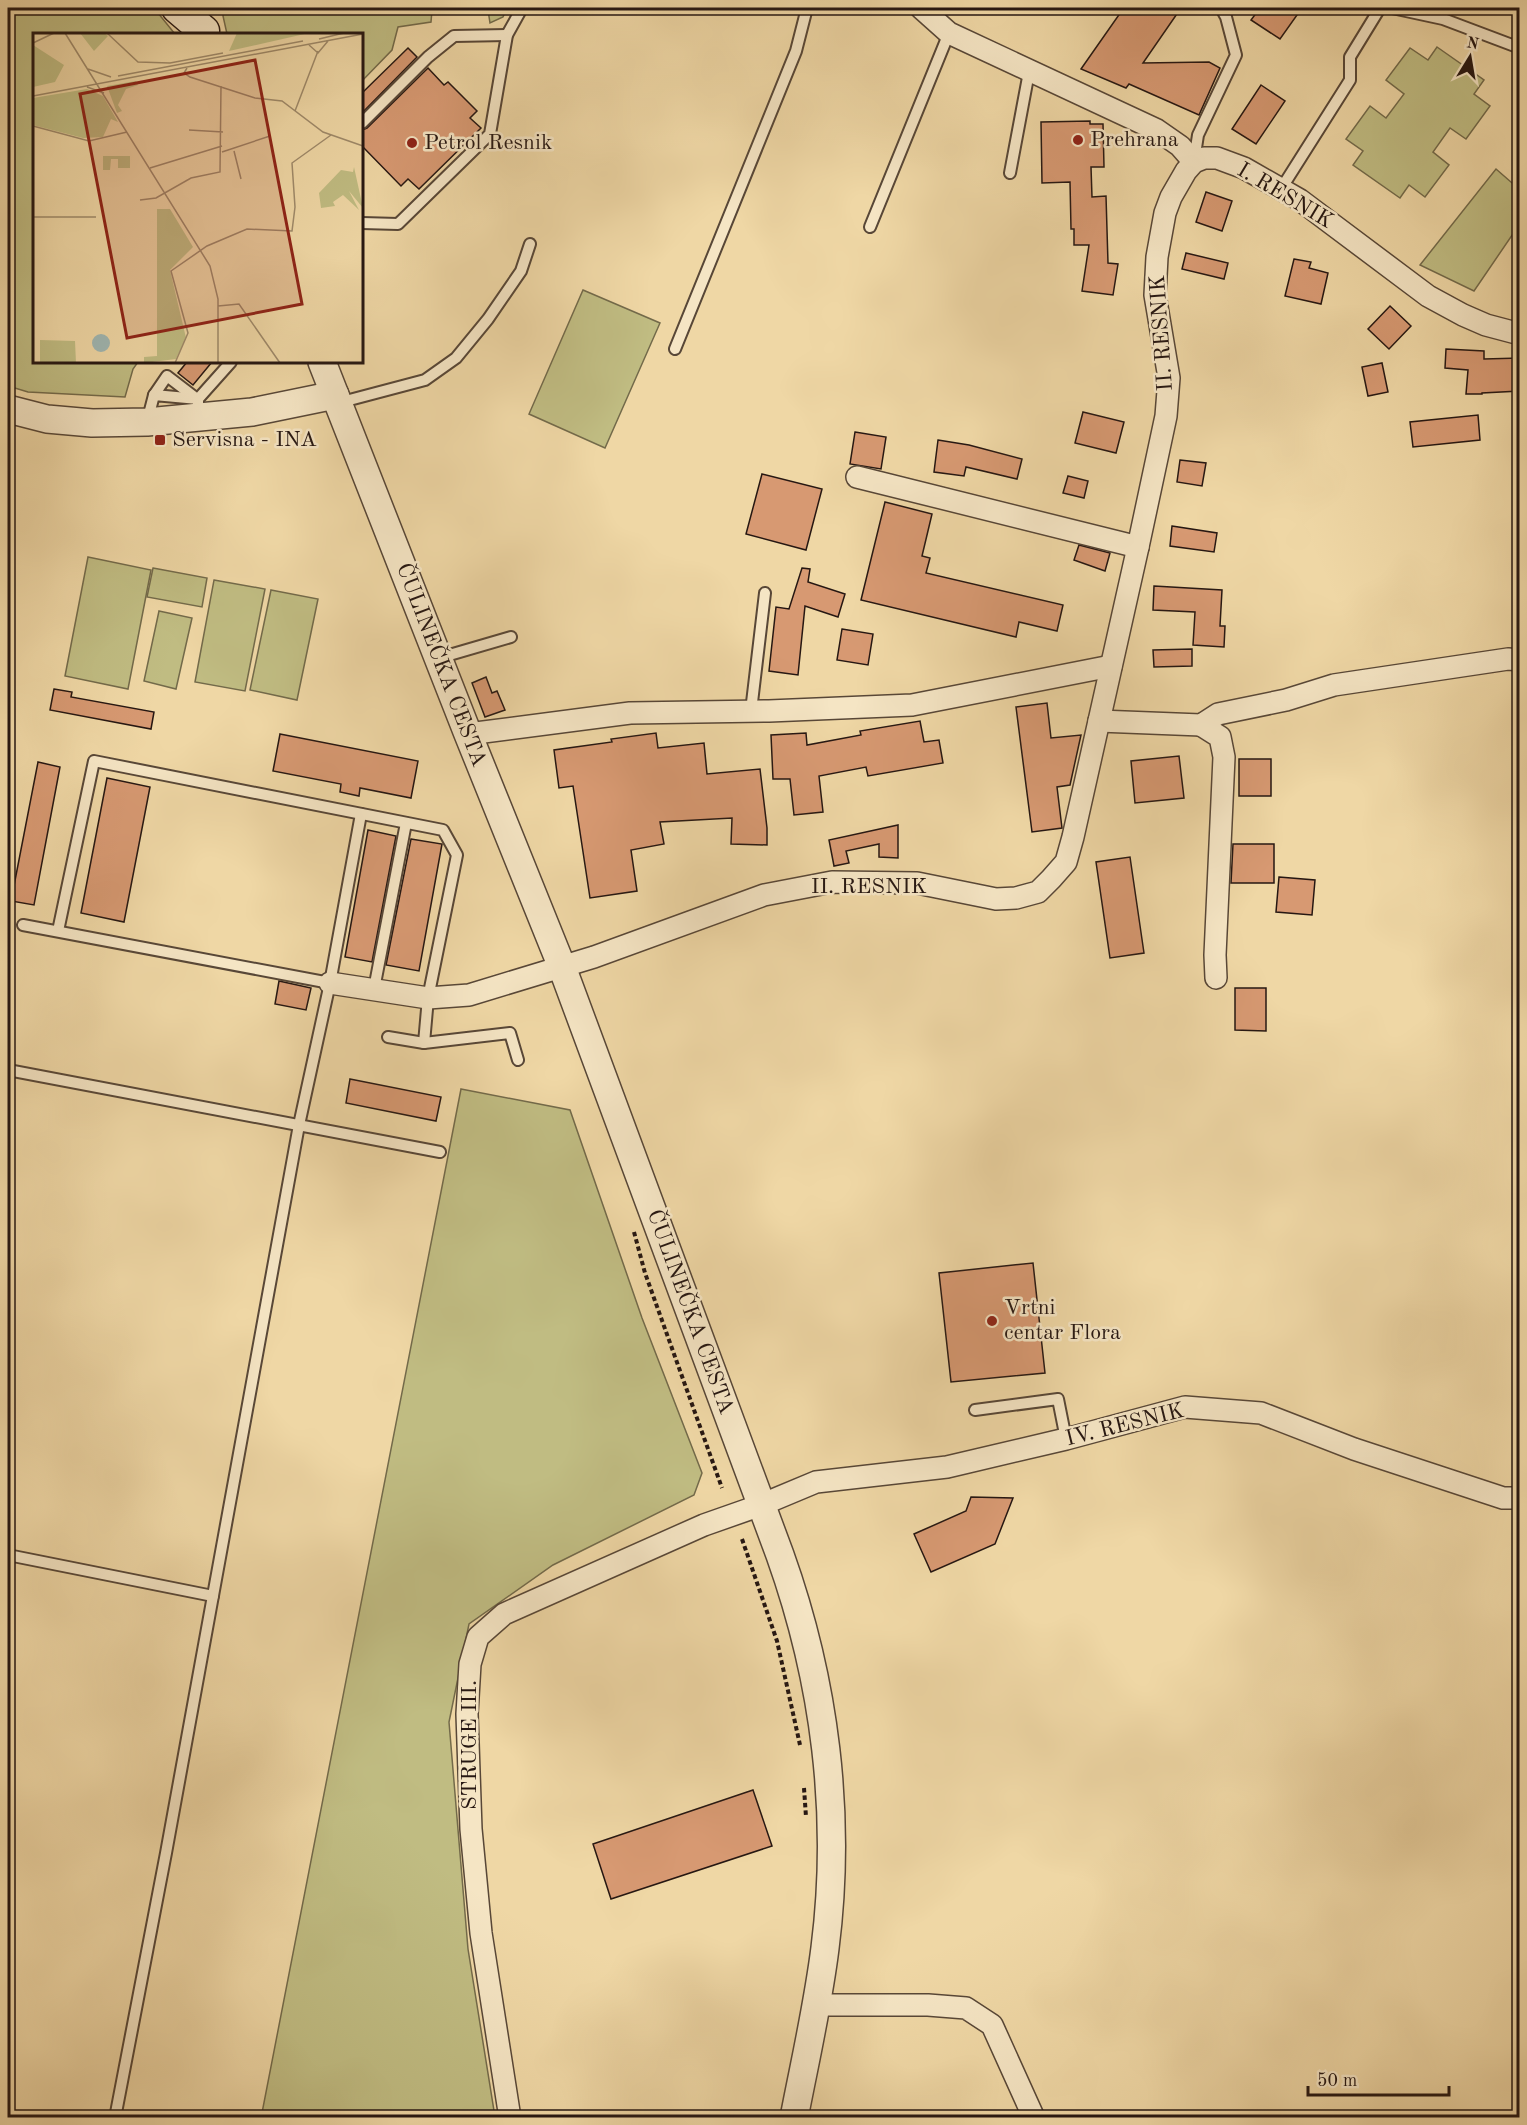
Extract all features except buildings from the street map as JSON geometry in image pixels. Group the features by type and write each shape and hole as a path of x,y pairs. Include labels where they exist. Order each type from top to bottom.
{"main road":[{"path":"177,8 205,23"}],"street":[{"path":"921,8 949,33 1157,130 1180,146 1194,162"},
{"name":"I. RESNIK","path":"1194,162 1210,158 1232,163 1281,189 1337,226 1428,296 1486,325 1520,334"},
{"name":"II. RESNIK","path":"562,967 764,895 798,887 832,882 917,883 996,899 1016,898 1038,892 1066,862 1166,416 1169,378 1155,295 1157,257 1170,197 1179,180 1194,162"},
{"name":"ČULINEČKA CESTA","path":"322,363 562,967 792,1589 811,1659 826,1749 831,1828 830,1888 816,2005 794,2118"},
{"path":"8,410 47,419 92,423 147,422 198,408 252,412 336,399"},
{"path":"857,477 1138,547"},
{"path":"1201,725 1218,714 1286,700 1334,685 1436,668 1508,659 1520,660"},
{"path":"468,734 630,713 912,705 1111,666"},
{"path":"1099,721 1201,725 1220,736 1224,757 1215,955 1216,978"},
{"path":"330,983 428,998 469,995 562,967"},
{"name":"IV. RESNIK","path":"761,1505 816,1482 947,1467 1066,1439 1185,1407 1261,1413 1354,1449 1503,1498 1520,1498"},
{"name":"STRUGE III.","path":"510,2118 482,1933 471,1829 467,1714 470,1664 478,1637 504,1614 704,1525 761,1505"},
{"path":"816,2005 928,2005 966,2008 992,2025 1034,2118"}],"lane":[{"path":"363,223 399,224 490,134 507,35 522,8"},
{"path":"675,349 796,51 807,8"},
{"path":"1194,162 1198,135 1236,55 1221,8"},
{"path":"1281,189 1350,80 1350,57 1380,8"},
{"path":"1392,8 1443,19 1520,48"},
{"path":"870,227 949,33"},
{"path":"363,122 428,57 454,36 507,35"},
{"path":"1010,173 1029,72"},
{"path":"336,399 425,380 456,358 488,319 520,271 530,244"},
{"path":"198,408 230,363"},
{"path":"147,422 154,395 167,376 198,408"},
{"path":"154,395 198,408"},
{"path":"751,711 765,593"},
{"path":"438,658 511,637"},
{"path":"58,931 94,760 443,830 457,855 428,998 424,1043"},
{"path":"115,2118 299,1125 330,983 361,814"},
{"path":"374,989 406,823"},
{"path":"23,925 330,983"},
{"path":"388,1036 424,1043 510,1033 518,1060"},
{"path":"8,1070 440,1152"},
{"path":"975,1410 1058,1399 1066,1439"},
{"path":"8,1555 213,1596"}],"path":[{"path":"631,1221 645,1273 722,1488"},
{"path":"742,1539 777,1641 803,1756"},
{"path":"804,1779 806,1824"}],"shaded area":[{"path":"8,8 154,8 174,33 33,33 33,363 137,363 133,369 125,397 28,392 8,386"},
{"path":"224,8 507,8 503,17 490,23 488,10 432,10 431,22 398,27 392,50 363,80 363,33 227,33 223,16"},
{"path":"1437,47 1484,80 1474,94 1490,106 1466,139 1450,128 1433,152 1449,165 1425,197 1409,185 1400,198 1353,165 1363,151 1346,139 1370,106 1386,118 1404,94 1386,80 1410,48 1428,60"},
{"path":"1496,169 1519,189 1519,225 1474,291 1420,265"},
{"path":"583,290 660,323 605,448 529,414"},
{"path":"88,557 151,570 128,689 65,676"},
{"path":"153,568 207,578 202,607 147,597"},
{"path":"214,580 265,589 245,691 195,682"},
{"path":"271,590 318,599 297,700 250,690"},
{"path":"159,611 192,618 176,689 144,681"},
{"path":"461,1089 570,1110 642,1318 702,1473 694,1495 553,1565 469,1624 449,1722 468,1949 495,2117 261,2118"}],"place":[{"name":"Prehrana","path":"1078,140"},
{"name":"Petrol Resnik","path":"412,143"},
{"name":"Servisna - INA","path":"160,440"},
{"name":"Vrtni centar Flora","path":"992,1321"}]}
